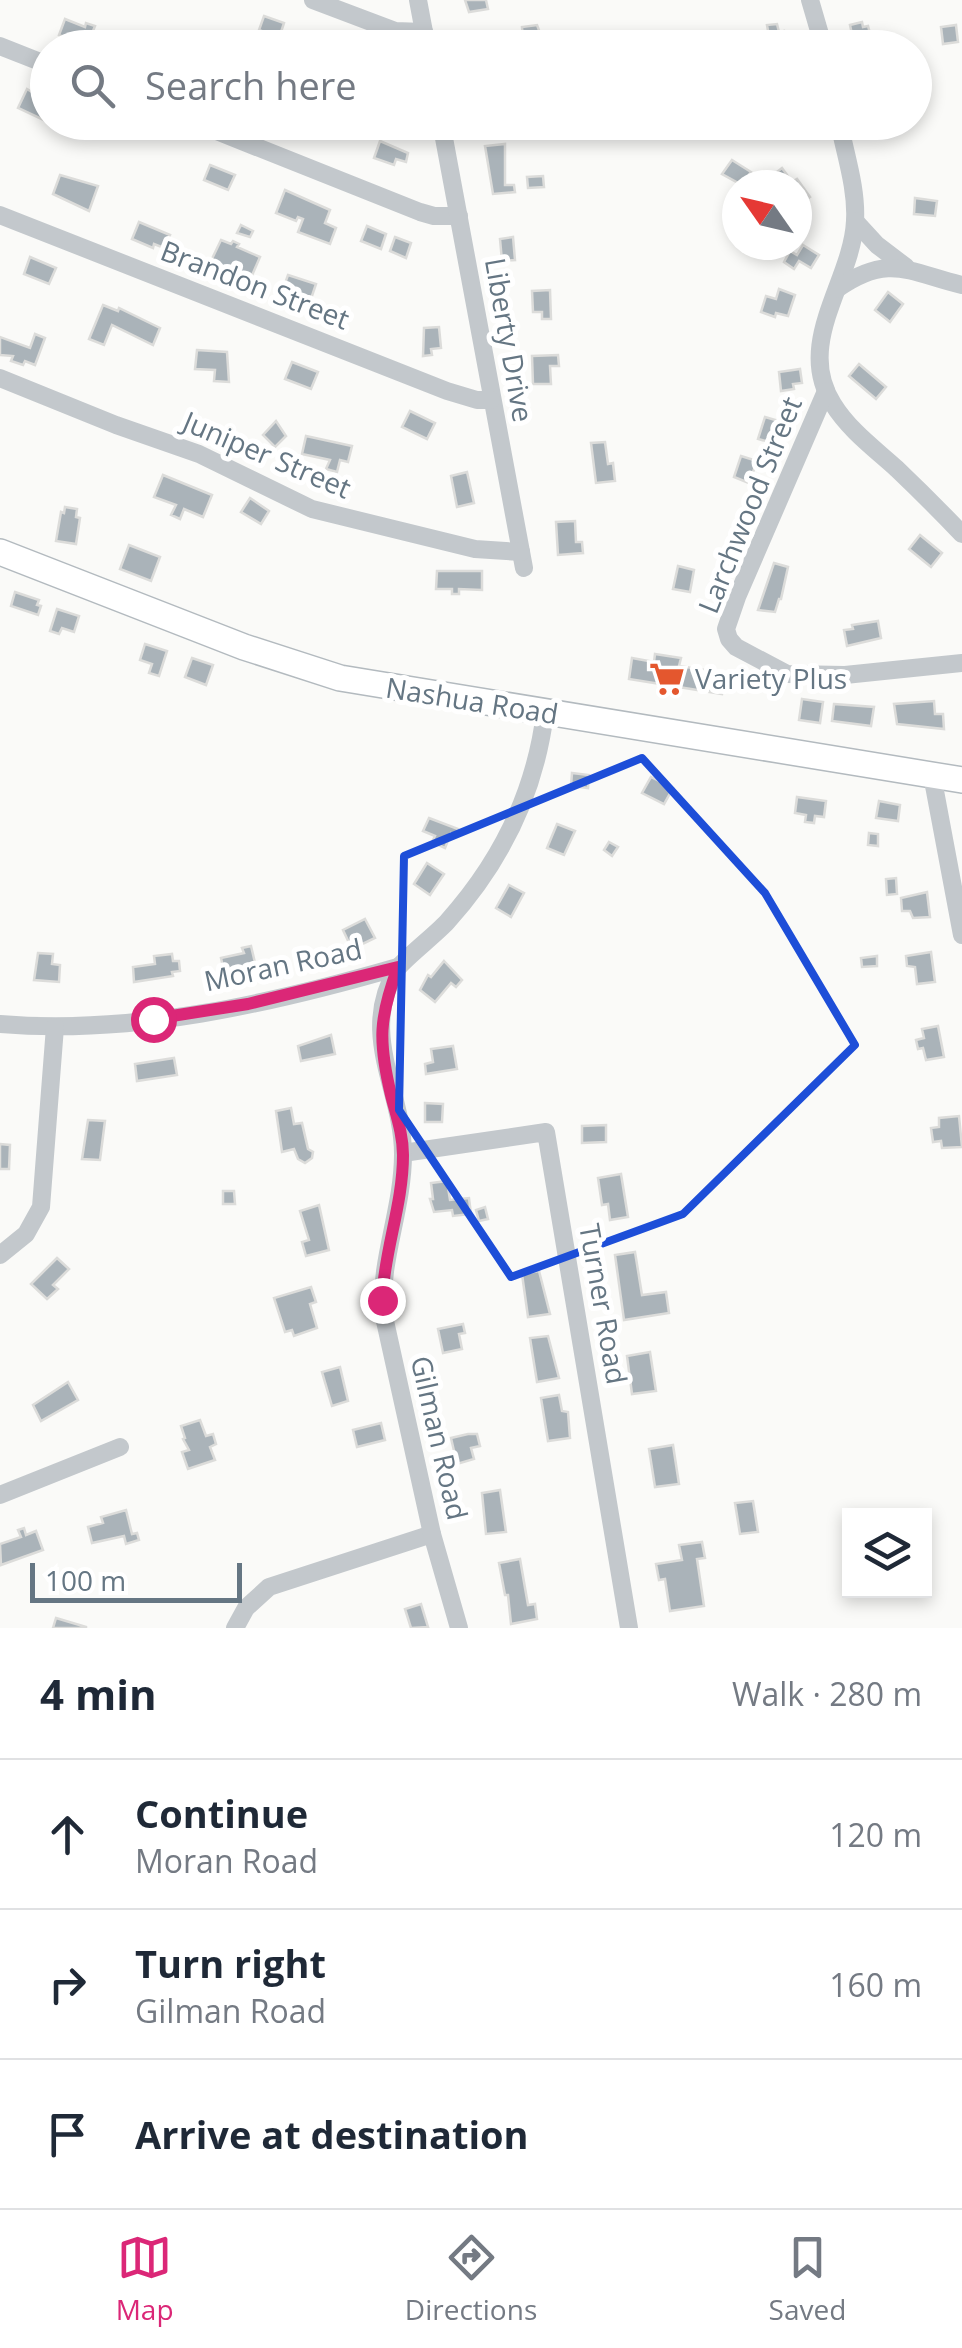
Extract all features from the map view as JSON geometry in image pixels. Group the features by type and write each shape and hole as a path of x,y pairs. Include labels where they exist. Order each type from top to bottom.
{"main road":[{"name":"Nashua Road","path":"0,552 306,669 412,692 962,780"}],"street":[{"path":"313,0 392,30"},
{"path":"418,0 423,30"},
{"path":"810,0 819,30"},
{"path":"0,46 30,57"},
{"path":"239,140 420,212 459,216"},
{"name":"Liberty Drive","path":"444,140 523,560"},
{"path":"844,140 855,220 877,245 906,268 962,286"},
{"name":"Brandon Street","path":"0,215 446,391 476,400 492,400"},
{"name":"Larchwood Street","path":"855,220 820,343 826,391 736,596 726,629 729,639 742,651 796,676 962,663"},
{"path":"836,290 863,274 906,268"},
{"name":"Juniper Street","path":"0,378 199,454 312,509 523,560"},
{"path":"826,391 852,428 962,534"},
{"name":"Gilman Road","path":"460,1628 432,1534 382,1312 403,1153 380,1034 383,1010 398,967 446,924 491,867 521,808 536,764 545,712"},
{"path":"932,775 962,935"},
{"name":"Moran Road","path":"0,1024 102,1027 248,1004 398,967"},
{"path":"0,1255 29,1231 41,1207 54,1028"},
{"name":"Turner Road","path":"403,1153 546,1132 629,1628"},
{"path":"0,1495 120,1447"},
{"path":"235,1628 246,1608 269,1587 432,1534"}],"highlighted area":[{"path":"642,758 765,893 855,1045 683,1214 511,1277 399,1110 404,856"}],"building":[{"path":"465,0 486,0 488,9 469,12"},
{"path":"264,16 284,23 282,30 259,30"},
{"path":"65,19 85,27 86,23 95,26 93,30 61,30"},
{"path":"862,22 869,30 851,30 850,25"},
{"path":"537,25 539,30 522,30"},
{"path":"956,25 958,42 943,44 941,27"},
{"path":"27,89 30,114 18,108"},
{"path":"380,141 408,153 406,162 396,159 394,165 374,158"},
{"path":"505,144 505,185 514,185 515,192 493,194 485,146"},
{"path":"732,160 748,170 725,170"},
{"path":"210,165 235,175 228,190 204,180"},
{"path":"60,175 98,186 89,211 53,194"},
{"path":"543,176 544,187 528,188 527,177"},
{"path":"285,190 330,210 325,223 336,228 330,244 298,232 303,219 298,217 296,221 276,213"},
{"path":"915,198 937,201 935,216 914,214"},
{"path":"139,222 170,235 164,248 132,239"},
{"path":"241,225 253,231 250,237 237,233"},
{"path":"367,226 386,234 381,249 361,241"},
{"path":"395,237 411,243 406,258 390,251"},
{"path":"513,237 515,260 502,261 500,239"},
{"path":"221,240 231,244 233,241 239,244 237,247 260,257 250,280 230,271 228,275 210,263"},
{"path":"812,251 819,255 811,268 799,261 794,269 784,262 812,260"},
{"path":"30,257 56,268 49,284 24,274"},
{"path":"288,275 316,284 310,302 282,292"},
{"path":"779,289 795,295 788,316 761,312 766,296 776,299"},
{"path":"550,290 551,319 542,319 542,312 533,312 532,291"},
{"path":"888,292 903,304 890,322 875,310"},
{"path":"103,305 118,311 119,308 160,328 153,345 112,325 104,345 89,339"},
{"path":"439,327 441,348 431,349 432,355 423,356 424,328"},
{"path":"35,334 45,338 35,365 25,361 23,365 11,361 13,356 0,355 0,337 30,348"},
{"path":"197,350 227,352 229,382 214,381 215,370 195,369"},
{"path":"558,355 559,366 550,366 551,384 533,384 532,356"},
{"path":"292,362 318,372 311,389 285,379"},
{"path":"859,364 886,387 876,399 849,376"},
{"path":"800,369 802,383 781,391 779,372"},
{"path":"410,411 435,423 427,439 402,427"},
{"path":"765,417 779,421 773,443 758,439"},
{"path":"276,421 286,436 275,447 263,435"},
{"path":"306,436 352,446 348,462 340,460 337,472 326,469 330,460 302,454"},
{"path":"605,442 615,481 596,483 591,443"},
{"path":"741,456 757,461 749,483 734,477"},
{"path":"467,472 474,503 457,507 451,476"},
{"path":"163,475 212,495 203,517 184,509 180,519 171,515 176,505 154,497"},
{"path":"250,498 269,511 261,524 241,512"},
{"path":"65,507 77,509 76,517 80,518 76,544 56,541"},
{"path":"575,521 576,542 582,542 583,553 558,555 556,522"},
{"path":"920,535 942,553 931,567 909,549"},
{"path":"129,545 160,557 151,581 120,569"},
{"path":"774,563 788,567 781,599 775,612 758,610"},
{"path":"678,566 694,570 690,592 673,589"},
{"path":"437,571 482,571 482,590 459,589 459,594 452,594 452,589 436,589"},
{"path":"15,592 39,600 38,615 11,606"},
{"path":"57,609 79,616 74,632 62,628 59,634 50,631"},
{"path":"878,621 881,638 847,646 844,630"},
{"path":"145,644 167,651 159,676 149,673 152,664 140,660"},
{"path":"655,654 681,658 679,666 725,673 722,694 629,679 632,658 654,662"},
{"path":"192,658 213,665 206,685 185,677"},
{"path":"802,699 823,702 820,723 799,720"},
{"path":"934,701 935,714 943,714 944,729 897,724 894,704"},
{"path":"834,704 874,707 871,726 832,721"},
{"path":"572,773 589,775 588,788 571,786"},
{"path":"651,777 673,788 664,804 642,793"},
{"path":"797,797 826,801 824,817 815,816 814,823 805,822 806,815 795,813"},
{"path":"879,801 900,805 898,821 876,818"},
{"path":"429,818 458,829 456,835 451,833 445,848 432,842 435,836 423,831"},
{"path":"557,824 575,831 564,855 547,848"},
{"path":"869,833 878,834 878,846 868,845"},
{"path":"609,842 618,847 612,856 604,850"},
{"path":"427,863 444,874 430,895 414,884"},
{"path":"896,878 897,894 887,895 886,879"},
{"path":"509,885 524,893 511,917 496,908"},
{"path":"927,892 930,917 913,918 910,911 902,911 901,898"},
{"path":"365,919 375,938 352,949 343,930"},
{"path":"251,946 256,967 225,976 221,958 244,953 242,948"},
{"path":"931,952 935,982 917,984 915,967 907,966 906,956"},
{"path":"38,953 53,954 52,964 60,965 59,982 34,980"},
{"path":"172,954 173,961 179,961 180,971 172,972 173,976 134,982 133,967 155,964 154,956"},
{"path":"877,956 877,966 862,967 861,958"},
{"path":"444,961 462,980 456,987 451,983 435,1002 420,990 428,975 431,977"},
{"path":"938,1026 944,1057 926,1060 916,1040 924,1038 922,1029"},
{"path":"331,1035 335,1054 301,1061 298,1046"},
{"path":"453,1046 457,1069 426,1074 425,1064 433,1062 431,1049"},
{"path":"174,1058 177,1075 137,1081 135,1064"},
{"path":"425,1103 443,1104 442,1122 425,1122"},
{"path":"291,1108 294,1124 302,1123 308,1149 313,1152 305,1163 298,1159 294,1149 282,1152 276,1111"},
{"path":"959,1116 962,1147 942,1148 941,1141 933,1142 931,1128 939,1127 939,1118"},
{"path":"88,1120 105,1121 100,1160 82,1159"},
{"path":"606,1125 606,1142 582,1143 582,1126"},
{"path":"0,1144 10,1145 9,1169 0,1169"},
{"path":"621,1174 628,1217 610,1220 608,1204 602,1205 598,1178"},
{"path":"447,1181 450,1200 469,1198 471,1214 434,1212 431,1183"},
{"path":"223,1191 234,1191 235,1204 223,1204"},
{"path":"319,1205 329,1250 306,1256 302,1242 309,1240 300,1211"},
{"path":"485,1207 488,1219 479,1221 476,1210"},
{"path":"635,1252 642,1295 666,1292 669,1313 624,1320 615,1255"},
{"path":"57,1258 69,1269 53,1285 58,1289 47,1299 31,1284"},
{"path":"539,1271 550,1314 528,1317 522,1274"},
{"path":"311,1287 316,1302 310,1304 317,1328 294,1336 292,1330 285,1332 274,1298"},
{"path":"463,1324 465,1333 459,1334 462,1349 443,1353 438,1329"},
{"path":"548,1336 559,1378 537,1382 530,1338"},
{"path":"650,1352 656,1391 632,1394 627,1356"},
{"path":"340,1367 348,1401 332,1406 322,1372"},
{"path":"68,1382 78,1400 41,1421 33,1405"},
{"path":"559,1395 562,1411 568,1412 570,1438 548,1441 541,1398"},
{"path":"200,1420 206,1436 213,1434 216,1444 210,1447 215,1460 188,1469 182,1452 189,1450 181,1426"},
{"path":"381,1423 385,1440 357,1447 353,1430"},
{"path":"477,1434 480,1446 471,1448 474,1459 457,1464 451,1438"},
{"path":"673,1445 679,1484 655,1487 649,1449"},
{"path":"500,1490 506,1532 486,1534 482,1493"},
{"path":"753,1501 758,1532 740,1534 735,1503"},
{"path":"126,1510 132,1534 137,1533 139,1540 126,1544 124,1536 92,1543 88,1527 103,1523 101,1517"},
{"path":"24,1528 26,1535 36,1531 43,1550 1,1565 0,1544 21,1537 18,1530"},
{"path":"702,1542 705,1558 697,1559 704,1606 670,1611 665,1579 659,1580 656,1564 682,1560 679,1545"},
{"path":"520,1559 528,1605 535,1604 537,1619 511,1624 499,1563"},
{"path":"421,1604 428,1627 411,1628 405,1609"},
{"path":"56,1618 86,1627 86,1628 53,1628"}],"place":[{"name":"Variety Plus","path":"667,679"}],"route":[{"path":"153,1019 248,1004 398,967 383,1010 380,1034 403,1139 398,1210 382,1300"}]}
